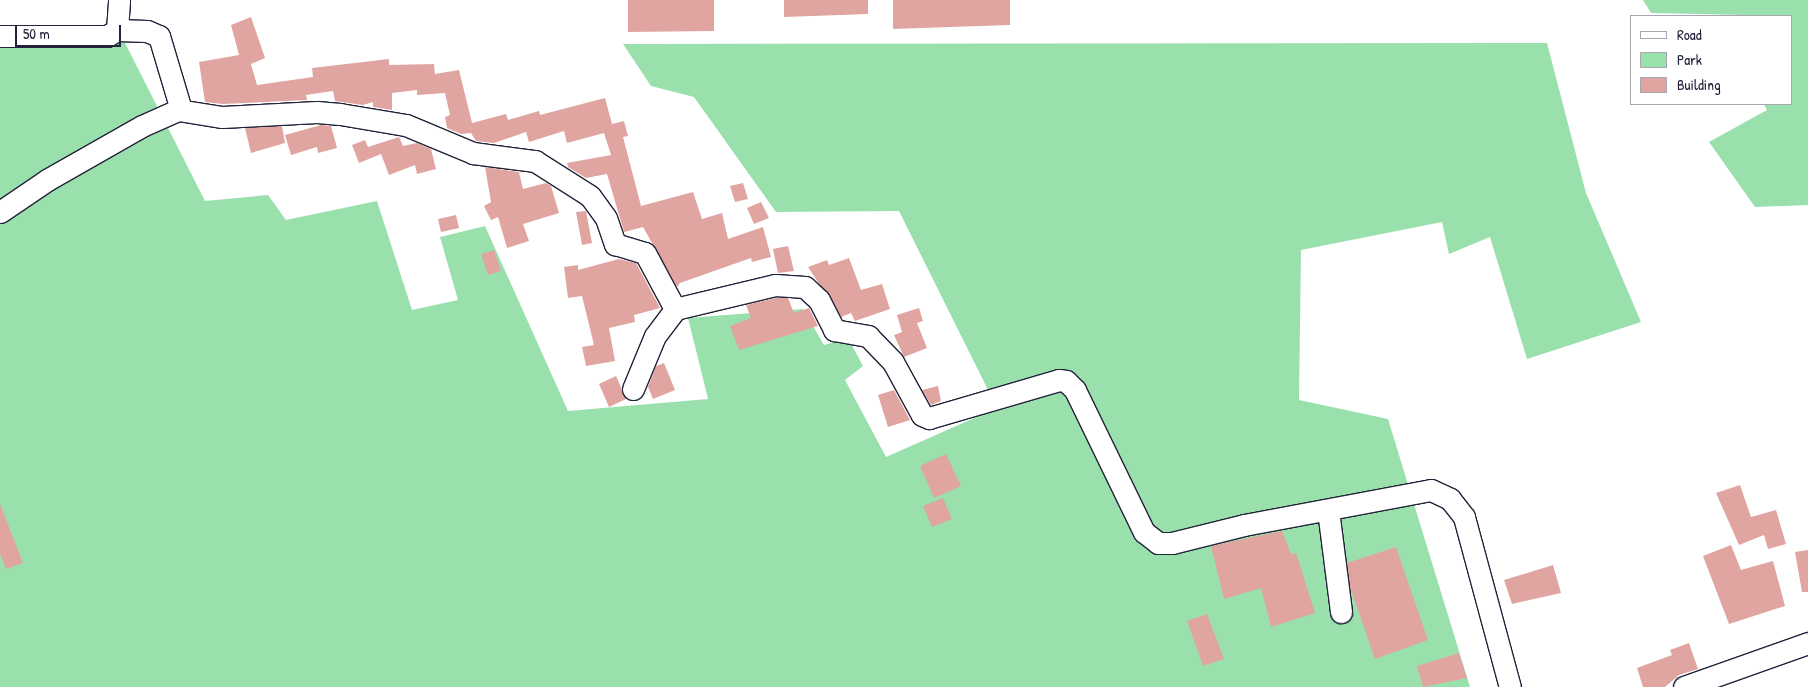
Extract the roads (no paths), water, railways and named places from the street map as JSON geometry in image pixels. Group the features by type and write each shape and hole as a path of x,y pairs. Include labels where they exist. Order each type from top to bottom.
{"street":[{"path":"117,30 119,0"},
{"path":"0,36 107,36 117,30 147,31 159,36 181,110"},
{"path":"0,212 142,126 181,110 222,118 317,112 340,114 406,125 473,153 535,161 590,196 606,218 615,244 644,253 675,309"},
{"path":"633,389 655,336 675,309 775,285 805,286 819,300 834,330 868,336 893,362 917,410 929,418 1058,380 1066,382 1075,390 1144,532 1158,543 1172,543 1244,525 1430,490 1450,499 1464,517 1510,687"},
{"path":"1328,510 1340,612"},
{"path":"1684,687 1808,643"}]}
